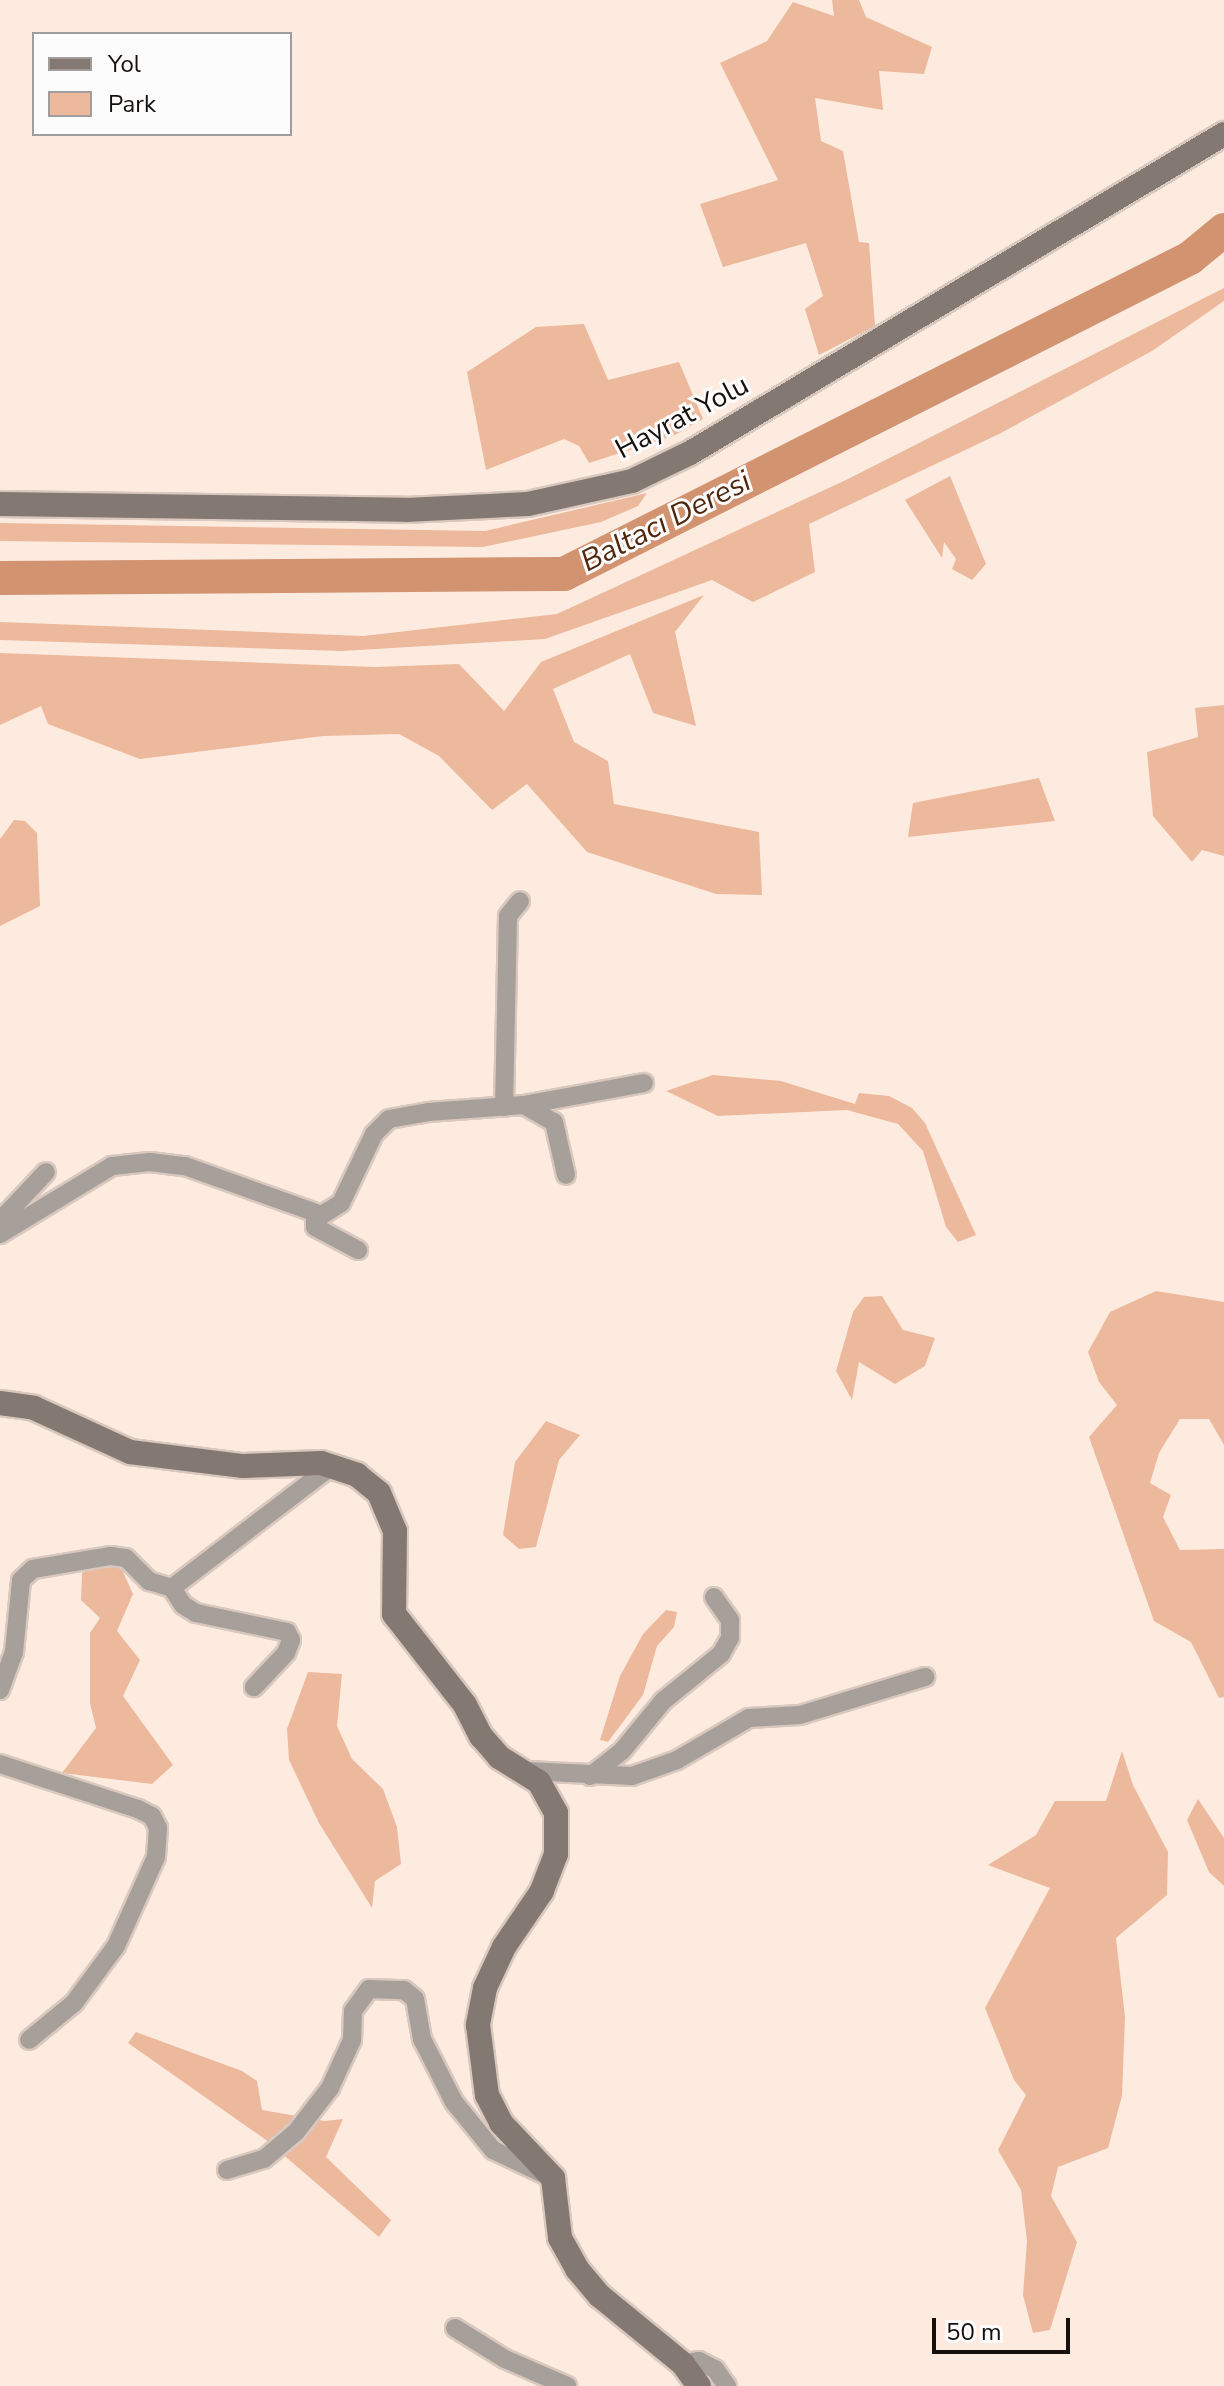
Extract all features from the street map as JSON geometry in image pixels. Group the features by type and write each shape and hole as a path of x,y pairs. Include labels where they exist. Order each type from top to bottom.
{"street":[{"name":"Hayrat Yolu","path":"0,504 406,510 528,504 632,481 702,446 1224,134"},
{"path":"504,1107 508,916 520,901"},
{"path":"0,1234 112,1166 150,1162 185,1166 315,1214 341,1203 374,1134 389,1119 524,1105 644,1083"},
{"path":"524,1105 554,1122 566,1175"},
{"path":"0,1221 46,1172"},
{"path":"315,1214 315,1227 358,1250"},
{"path":"0,1403 34,1408 130,1452 243,1466 321,1463 357,1475 379,1493 395,1531 394,1614 465,1705 481,1736 499,1757 527,1771 632,1776 677,1760 749,1718 800,1715 925,1677"},
{"path":"172,1588 329,1468"},
{"path":"0,1690 14,1652 17,1595 21,1580 33,1569 111,1556 126,1558 149,1581 172,1588 183,1605 196,1613 287,1632 291,1640 286,1653 254,1687"},
{"path":"590,1776 622,1751 663,1701 721,1654 730,1638 730,1620 714,1597"},
{"path":"0,1764 138,1809 152,1816 158,1828 156,1857 123,1919 116,1946 74,2003 29,2040"},
{"path":"527,1771 556,1813 556,1854 542,1891 491,1974 478,2025 487,2095 501,2123 553,2178 560,2238 577,2269 600,2296 683,2364 699,2386"},
{"path":"227,2170 264,2159 296,2132 330,2088 352,2040 353,2011 369,1989 404,1990 415,1999 422,2039 454,2102 493,2150 553,2178"},
{"path":"455,2328 505,2359 567,2386"},
{"path":"683,2364 699,2361 715,2369 727,2386"}],"green space":[{"path":"832,0 859,0 866,17 932,47 924,74 879,71 883,110 815,98 821,141 843,151 859,242 869,243 875,326 819,355 805,309 823,296 806,243 723,267 700,204 778,180 720,63 767,41 793,2 834,16"},
{"path":"1224,288 1224,301 1152,351 999,434 809,524 815,572 753,602 712,580 545,639 342,651 0,640 0,622 363,636 557,614 848,479"},
{"path":"584,324 608,380 679,362 703,419 673,436 589,463 579,446 564,439 486,470 467,372 536,327"},
{"path":"950,476 986,564 972,580 952,569 956,559 944,542 942,558 905,500"},
{"path":"647,493 638,506 601,522 483,547 0,541 0,523 485,531"},
{"path":"704,595 675,632 696,726 653,713 630,654 553,689 574,742 608,761 614,804 759,832 762,895 716,894 587,852 527,784 492,810 439,756 399,734 323,736 140,759 48,724 41,706 0,725 0,653 374,667 459,664 504,711 541,662"},
{"path":"1224,705 1224,856 1202,850 1192,862 1153,816 1147,752 1198,737 1195,708"},
{"path":"1039,778 1055,821 908,837 913,803"},
{"path":"14,820 25,821 37,833 40,906 0,926 0,839"},
{"path":"713,1075 781,1081 855,1104 859,1093 889,1096 912,1108 925,1123 976,1235 958,1242 946,1227 923,1151 898,1124 847,1110 718,1116 666,1091"},
{"path":"1156,1291 1224,1302 1224,1445 1209,1419 1180,1419 1159,1453 1150,1483 1171,1495 1163,1517 1180,1550 1224,1549 1224,1697 1219,1698 1191,1642 1154,1621 1089,1437 1117,1405 1099,1382 1088,1352 1110,1312"},
{"path":"882,1296 903,1330 935,1338 925,1366 895,1384 859,1362 852,1400 836,1371 853,1312 864,1297"},
{"path":"546,1421 580,1435 559,1460 536,1547 519,1549 503,1535 515,1462"},
{"path":"103,1563 119,1563 133,1594 117,1631 140,1660 123,1696 173,1765 152,1784 62,1773 96,1728 90,1703 90,1633 100,1618 81,1600 82,1573"},
{"path":"666,1610 677,1612 674,1627 657,1646 643,1695 608,1742 600,1740 620,1676 643,1634"},
{"path":"308,1672 342,1674 337,1726 352,1759 383,1789 397,1827 401,1864 375,1881 372,1908 319,1823 289,1760 287,1729"},
{"path":"1122,1751 1133,1785 1168,1852 1167,1895 1116,1938 1125,2017 1122,2096 1108,2148 1058,2167 1051,2196 1077,2242 1050,2330 1033,2333 1023,2295 1027,2241 1021,2190 998,2150 1026,2095 1014,2080 985,2008 1050,1888 988,1865 1036,1835 1055,1801 1106,1801"},
{"path":"1198,1799 1224,1838 1224,1886 1209,1872 1187,1820"},
{"path":"136,2032 242,2071 257,2081 262,2110 325,2121 343,2119 326,2157 391,2220 379,2237 266,2140 128,2043"}],"waterway":[{"name":"Baltacı Deresi","path":"0,578 564,574 1190,258 1224,230"}]}
